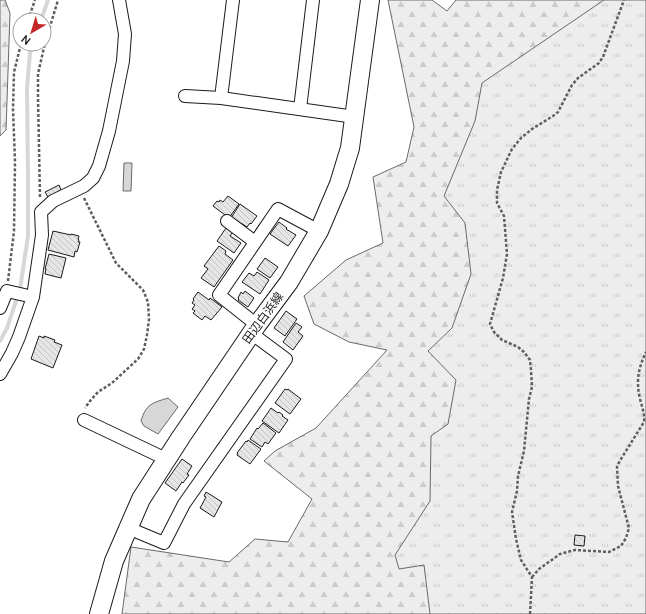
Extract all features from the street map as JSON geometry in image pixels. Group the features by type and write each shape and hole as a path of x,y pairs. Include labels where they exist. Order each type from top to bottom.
{"main road":[{"name":"田辺白浜線","path":"99,614 114,561 141,499 166,459 254,329 289,282 319,231 339,184 350,148 370,0"}],"street":[{"path":"0,374 19,337 42,235 41,212 53,201 84,186 93,178 98,166 109,131 123,61 125,34 119,0"},
{"path":"221,98 234,0"},
{"path":"300,109 313,0"},
{"path":"185,96 221,98 355,117"},
{"path":"128,528 164,543 184,504 286,359 218,295 278,209 319,231"},
{"path":"227,221 255,242"},
{"path":"0,308 10,292 29,296"},
{"path":"84,420 166,459"}],"path":[{"path":"30,12 34,0"},
{"path":"41,212 39,206 38,74 45,43 58,0"},
{"path":"530,614 532,576 521,560 512,512 524,451 528,399 532,387 530,360 518,347 502,340 494,332 490,324 503,278 507,254 504,216 497,203 497,190 502,172 512,149 521,138 532,129 558,112 572,85 578,78 599,63 624,0"},
{"path":"10,292 14,231 14,72 19,52"},
{"path":"79,188 116,263 143,290 148,302 149,319 144,349 138,359 112,383 98,392 90,401 84,411 84,420"},
{"path":"532,576 560,554 574,550 609,552 621,546 626,538 629,528 618,486 617,466 644,422 645,416 640,397 638,379 640,366 646,352"}],"green space":[{"path":"0,0 5,0 10,13 6,130 0,136"},
{"path":"388,0 432,0 447,11 456,0 604,0 482,83 475,121 444,196 465,223 471,274 452,328 428,351 456,380 448,424 431,436 430,501 395,555 399,569 424,565 430,614 122,614 131,547 229,562 255,539 288,542 312,499 264,461 275,451 316,428 387,350 349,342 314,324 304,296 346,260 383,243 373,177 406,162 414,127"},
{"path":"537,0 646,0 646,614 333,614 360,606 431,127"}],"shaded area":[{"path":"124,163 132,163 131,191 123,191"},
{"path":"168,398 178,407 158,434 144,426 141,421 145,411 150,405"}],"building":[{"path":"59,185 61,190 48,197 45,192"},
{"path":"228,196 239,204 229,218 213,206 217,201 219,202 220,200 223,202"},
{"path":"240,204 257,216 247,227 231,218"},
{"path":"279,222 287,228 286,229 296,235 288,246 270,234"},
{"path":"226,228 233,232 230,236 241,243 234,253 217,241"},
{"path":"53,231 79,236 78,242 80,242 77,252 75,251 74,257 48,250"},
{"path":"219,246 226,251 225,254 233,260 214,287 201,278 208,269 204,266"},
{"path":"49,254 66,258 61,278 45,274"},
{"path":"265,258 278,267 270,278 257,269"},
{"path":"257,272 269,280 260,294 242,282 249,273 254,276"},
{"path":"245,291 254,298 248,307 238,300 241,292 243,294"},
{"path":"198,292 209,300 210,298 222,307 211,320 205,316 202,320 193,313 195,311 192,309 195,305 192,303"},
{"path":"286,311 297,319 285,336 274,328"},
{"path":"296,323 302,327 298,332 303,336 293,350 283,342"},
{"path":"39,336 44,338 44,336 55,340 54,342 62,345 53,368 31,359"},
{"path":"285,389 288,389 301,399 290,414 275,403"},
{"path":"271,408 278,413 279,412 288,420 279,433 262,421"},
{"path":"263,423 276,433 268,444 265,442 262,447 250,439 257,428 258,429"},
{"path":"248,440 261,449 250,464 237,455"},
{"path":"182,459 192,466 187,474 189,475 176,491 165,483"},
{"path":"206,492 222,502 214,517 200,508 206,497 204,496"},
{"path":"575,535 585,536 584,546 574,545"}],"waterway":[{"path":"44,12 48,0"},
{"path":"0,341 7,328 20,289 28,236 27,88 30,52"}]}
